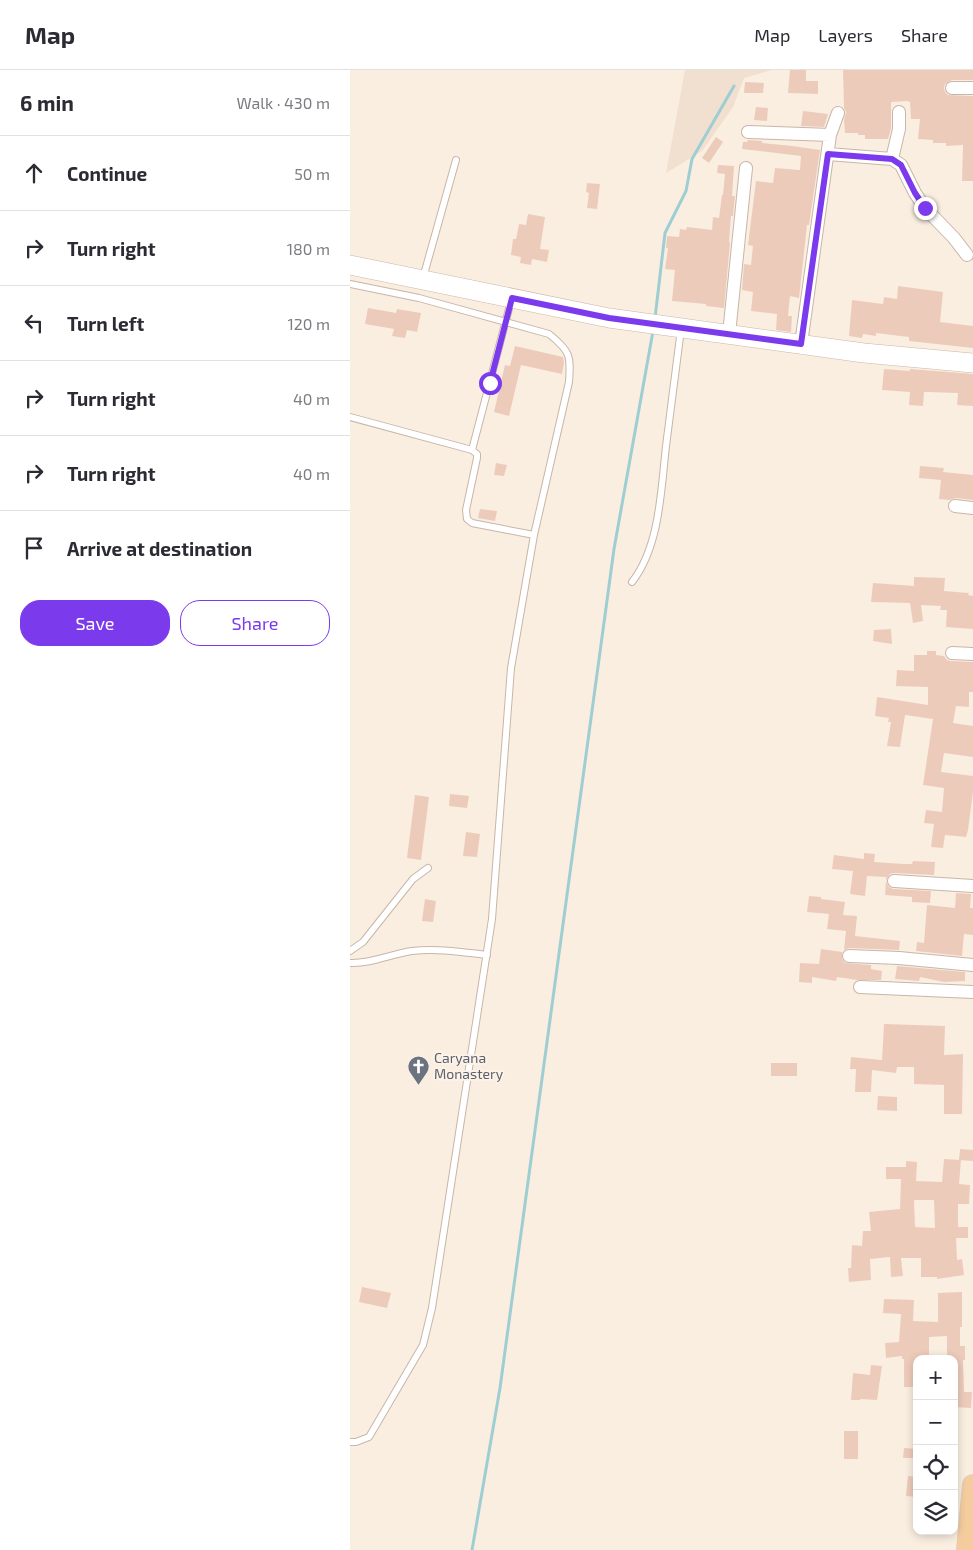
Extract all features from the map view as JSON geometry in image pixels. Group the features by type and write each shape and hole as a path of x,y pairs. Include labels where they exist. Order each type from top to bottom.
{"main road":[{"path":"967,1550 973,1485"}],"street":[{"path":"952,88 973,88"},
{"path":"892,159 899,129 899,112"},
{"path":"801,344 830,135 838,113"},
{"path":"748,132 830,135"},
{"path":"828,154 892,159 901,165 925,208 967,254"},
{"path":"730,334 746,168"},
{"path":"350,265 609,318 864,353 973,363"},
{"path":"954,506 973,508"},
{"path":"952,653 973,654"},
{"path":"894,881 973,886"},
{"path":"848,956 899,958 973,965"},
{"path":"860,987 973,992"}],"lane":[{"path":"423,279 456,160"},
{"path":"350,284 419,298 549,334 564,346 570,361 569,382 534,535 511,668 492,919 445,1235 432,1308 423,1345 369,1437 356,1442 350,1442"},
{"path":"472,450 512,298"},
{"path":"632,582 641,570 651,545 660,494 681,328"},
{"path":"350,417 472,450 477,454 477,458 466,510 467,519 472,523 534,535"},
{"path":"350,952 363,942 413,879 428,868"},
{"path":"350,963 371,961 389,955 412,951 435,950 487,955"}],"shaded area":[{"path":"685,70 772,70 744,78 733,107 702,151 666,173"}],"building":[{"path":"790,70 806,70 806,81 818,81 818,94 788,93"},
{"path":"843,70 973,70 973,80 952,80 945,84 944,88 948,95 973,96 973,181 962,181 963,145 946,146 946,143 933,143 933,140 918,139 920,119 911,119 910,102 891,102 891,128 888,139 865,139 865,135 845,133 844,120 846,112 844,108"},
{"path":"745,82 764,83 763,93 744,93"},
{"path":"756,107 768,108 767,121 754,120"},
{"path":"803,111 828,114 824,127 801,126"},
{"path":"716,137 723,142 709,163 702,158"},
{"path":"748,140 820,150 809,225 807,225 799,298 790,296 788,316 792,316 791,332 776,330 777,314 751,311 753,292 742,290 744,264 751,265 753,246 748,245 756,181 773,183 775,168 800,170 801,156 742,149 743,142"},
{"path":"718,165 734,166 732,196 735,196 733,216 731,216 724,308 706,306 706,304 672,301 675,270 665,269 668,248 666,248 667,236 679,237 680,229 686,230 687,227 712,230 713,217 719,218 725,174 717,173"},
{"path":"587,183 600,184 597,209 587,208 589,193 586,192"},
{"path":"528,214 545,217 540,249 549,250 547,262 532,259 531,265 520,263 521,257 511,255 513,239 516,239 519,224 526,225"},
{"path":"898,286 943,292 940,322 973,326 973,348 909,341 909,337 876,333 876,336 863,334 862,338 849,336 852,300 883,304 884,297 897,299"},
{"path":"368,308 396,313 397,309 421,313 417,332 407,330 405,338 392,336 394,329 365,324"},
{"path":"515,346 563,357 564,363 562,374 521,365 509,416 494,412 505,365 510,366"},
{"path":"884,369 973,374 973,406 957,405 958,393 927,392 924,392 923,406 909,405 910,392 882,390"},
{"path":"496,463 507,465 504,476 494,475"},
{"path":"920,466 944,468 943,472 973,475 973,500 939,499 941,480 919,478"},
{"path":"480,509 497,511 495,521 478,518"},
{"path":"914,577 945,578 944,591 969,593 968,595 973,596 973,629 946,627 947,610 940,610 941,606 921,605 923,621 913,623 910,603 871,602 873,583 914,586"},
{"path":"891,629 892,644 873,641 874,630"},
{"path":"927,651 936,651 936,655 944,656 947,660 951,661 973,662 973,692 969,692 969,707 956,706 953,723 973,726 973,757 944,753 941,772 973,776 968,830 966,837 945,835 943,848 931,847 934,824 924,823 926,810 942,812 944,788 923,785 933,719 905,715 900,747 887,746 891,722 888,722 889,718 875,716 877,697 928,705 928,687 896,686 897,670 914,671 914,655 927,655"},
{"path":"450,794 469,796 467,808 449,806"},
{"path":"415,795 429,797 421,860 407,858"},
{"path":"466,832 480,834 477,857 463,856"},
{"path":"864,853 875,854 874,862 912,864 913,861 935,862 934,875 894,873 890,874 886,880 886,877 867,876 865,896 850,894 853,871 832,869 834,855 864,859"},
{"path":"886,881 889,887 893,889 931,891 930,903 912,902 912,897 885,895"},
{"path":"956,893 971,894 970,908 973,908 973,935 964,934 962,956 916,951 917,942 924,943 927,905 955,908"},
{"path":"809,896 845,902 843,915 857,916 855,936 900,941 899,950 849,948 844,950 846,931 827,929 829,914 807,912"},
{"path":"425,899 436,901 433,922 422,921"},
{"path":"821,949 842,952 842,959 845,963 871,965 871,969 882,971 881,980 857,980 837,977 836,981 812,977 812,983 799,982 800,963 819,964"},
{"path":"897,966 965,972 965,981 944,982 920,977 919,981 895,979"},
{"path":"884,1024 945,1026 944,1055 963,1054 962,1114 944,1114 944,1085 914,1084 914,1067 897,1067 896,1073 872,1070 871,1092 855,1092 856,1069 850,1069 851,1057 882,1060"},
{"path":"771,1063 797,1063 797,1076 771,1076"},
{"path":"878,1096 897,1097 897,1111 877,1110"},
{"path":"960,1149 973,1150 973,1161 959,1160"},
{"path":"944,1159 961,1160 959,1184 970,1185 969,1204 958,1204 958,1227 968,1227 968,1238 956,1238 957,1260 962,1259 964,1275 937,1279 937,1277 921,1277 921,1258 901,1258 903,1276 891,1277 890,1257 870,1259 871,1280 849,1282 848,1268 851,1268 852,1245 862,1246 863,1231 871,1231 869,1212 900,1209 901,1179 886,1179 886,1167 906,1167 906,1161 917,1162 916,1181 942,1182","holes":["914,1200 934,1200 935,1228 915,1227"]},
{"path":"362,1287 391,1293 387,1308 359,1302"},
{"path":"962,1292 960,1346 965,1346 965,1360 963,1360 964,1392 972,1392 971,1408 958,1407 958,1355 947,1355 947,1336 929,1337 929,1355 913,1355 913,1387 904,1387 904,1359 902,1359 902,1356 886,1358 885,1343 899,1342 901,1314 883,1313 884,1299 914,1300 913,1321 938,1322 938,1293"},
{"path":"871,1365 882,1366 877,1400 851,1400 853,1373 870,1375"},
{"path":"844,1431 858,1431 858,1459 844,1459"},
{"path":"904,1448 913,1449 913,1458 903,1458"},
{"path":"908,1476 913,1477 913,1497 906,1496"}],"waterway":[{"path":"655,318 665,233 686,191 692,159 734,86"},
{"path":"472,1550 500,1388 614,549 653,331"}],"place":[{"name":"Caryana Monastery","path":"418,1085"}],"route":[{"path":"490,383 512,298 609,318 801,344 828,154 892,159 901,165 906,172 915,193 925,208"}]}
